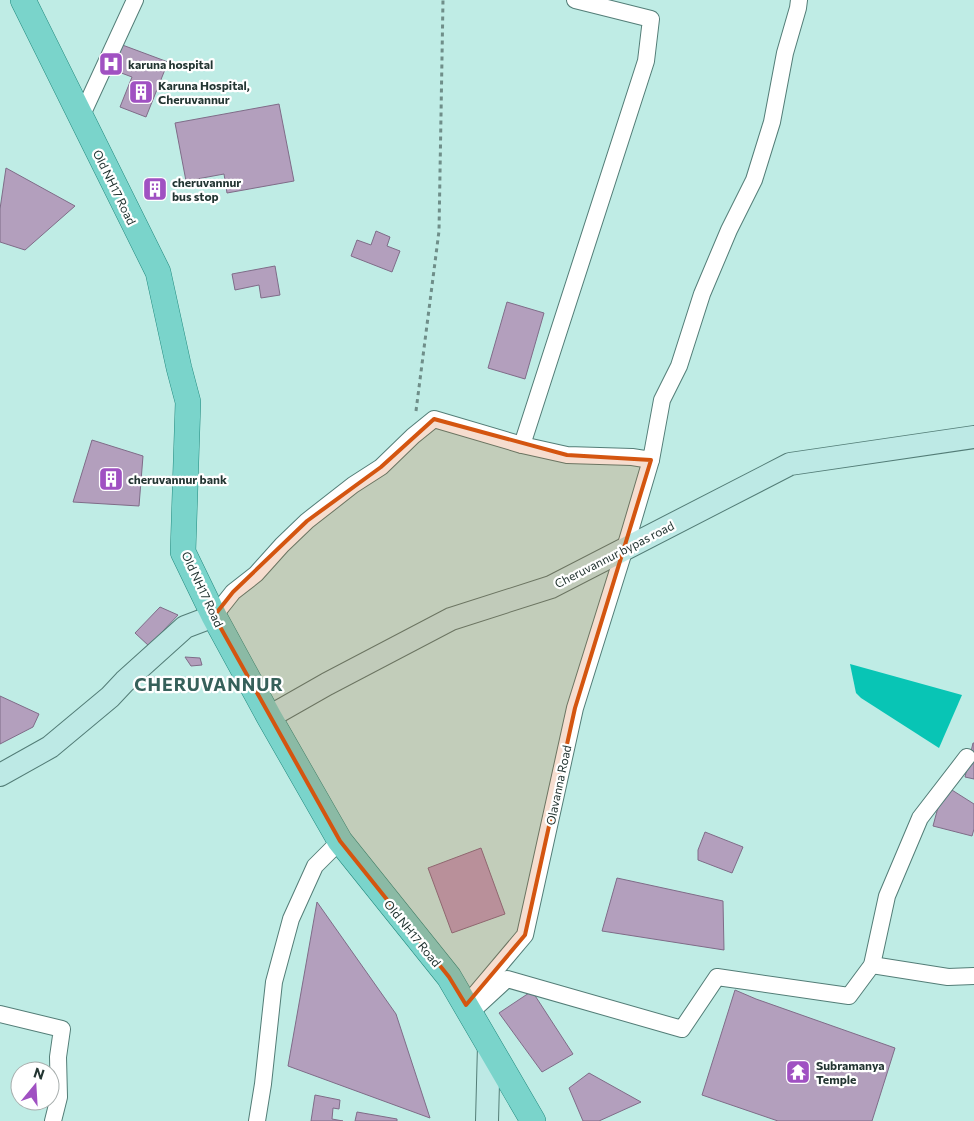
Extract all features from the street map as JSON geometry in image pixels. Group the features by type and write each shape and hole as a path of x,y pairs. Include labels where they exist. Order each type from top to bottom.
{"main road":[{"name":"Old NH17 Road","path":"23,0 158,272 188,402 183,552 214,616 340,841 449,977 533,1121"},
{"name":"Cheruvannur bypas road","path":"269,717 327,684 451,619 551,587 790,464 974,437"},
{"path":"0,775 50,747 110,698 125,681 185,627 214,616"},
{"path":"487,1121 489,1045"}],"street":[{"path":"81,117 135,0"},
{"path":"522,445 646,62 651,19 575,0"},
{"name":"Olavanna Road","path":"468,1009 525,935 575,708 651,460 662,400 679,366 706,285 729,230 754,180 772,122 785,53 799,0"},
{"path":"214,616 233,592 256,574 307,521 353,485 380,467 413,436 434,420 522,445 567,455 632,457 651,460"},
{"path":"468,1009 507,979 682,1029 717,977 849,996 872,965 887,896 920,818 967,757"},
{"path":"257,1121 274,982 291,919 315,866 340,841"},
{"path":"872,965 948,977 974,976"},
{"path":"0,1014 62,1029 58,1057 59,1097 53,1121"}],"path":[{"path":"413,436 439,231 443,0"}],"highlighted area":[{"path":"434,419 567,455 651,460 575,708 525,935 466,1005 449,977 340,841 214,616 233,592 307,521 381,467"}],"shaded area":[{"path":"850,664 962,695 939,748 861,698 856,693"}],"building":[{"name":"Karuna Hospital, Cheruvannur","path":"117,43 168,62 146,117 120,107 132,77 108,68"},
{"path":"279,104 294,181 227,193 224,174 186,181 175,123"},
{"path":"6,168 75,206 25,250 0,242 0,209"},
{"name":"cheruvannur bus stop","path":"154,181 161,194 155,197 148,185"},
{"path":"376,231 390,237 387,246 400,251 392,272 351,256 357,240 371,245"},
{"path":"275,266 280,295 261,298 259,285 235,290 232,274"},
{"path":"507,302 544,313 525,379 488,368"},
{"name":"cheruvannur bank","path":"92,440 143,456 139,506 73,502"},
{"path":"160,607 178,615 149,646 135,633"},
{"path":"185,657 200,658 202,665 191,666"},
{"path":"0,696 39,714 33,727 0,744"},
{"path":"974,743 974,779 965,777"},
{"path":"944,785 974,804 974,829 972,836 933,826"},
{"path":"705,832 743,847 732,873 698,860 698,850"},
{"path":"481,848 505,914 452,933 428,868"},
{"path":"617,878 723,901 724,950 602,931"},
{"path":"317,902 396,1014 430,1118 288,1066"},
{"name":"Subramanya Temple","path":"735,990 895,1048 872,1121 778,1121 702,1095"},
{"path":"532,991 573,1054 542,1072 499,1013"},
{"path":"589,1073 641,1102 599,1121 583,1121 569,1088"},
{"path":"315,1095 340,1100 339,1109 333,1108 332,1119 343,1121 311,1121"},
{"path":"357,1112 397,1119 397,1121 355,1121"}],"place":[{"name":"karuna hospital","path":"111,64"},
{"name":"Karuna Hospital, Cheruvannur","path":"141,92"},
{"name":"cheruvannur bus stop","path":"155,189"},
{"name":"cheruvannur bank","path":"111,479"},
{"name":"Subramanya Temple","path":"798,1072"}],"district":[{"name":"CHERUVANNUR","path":"209,684"}]}
